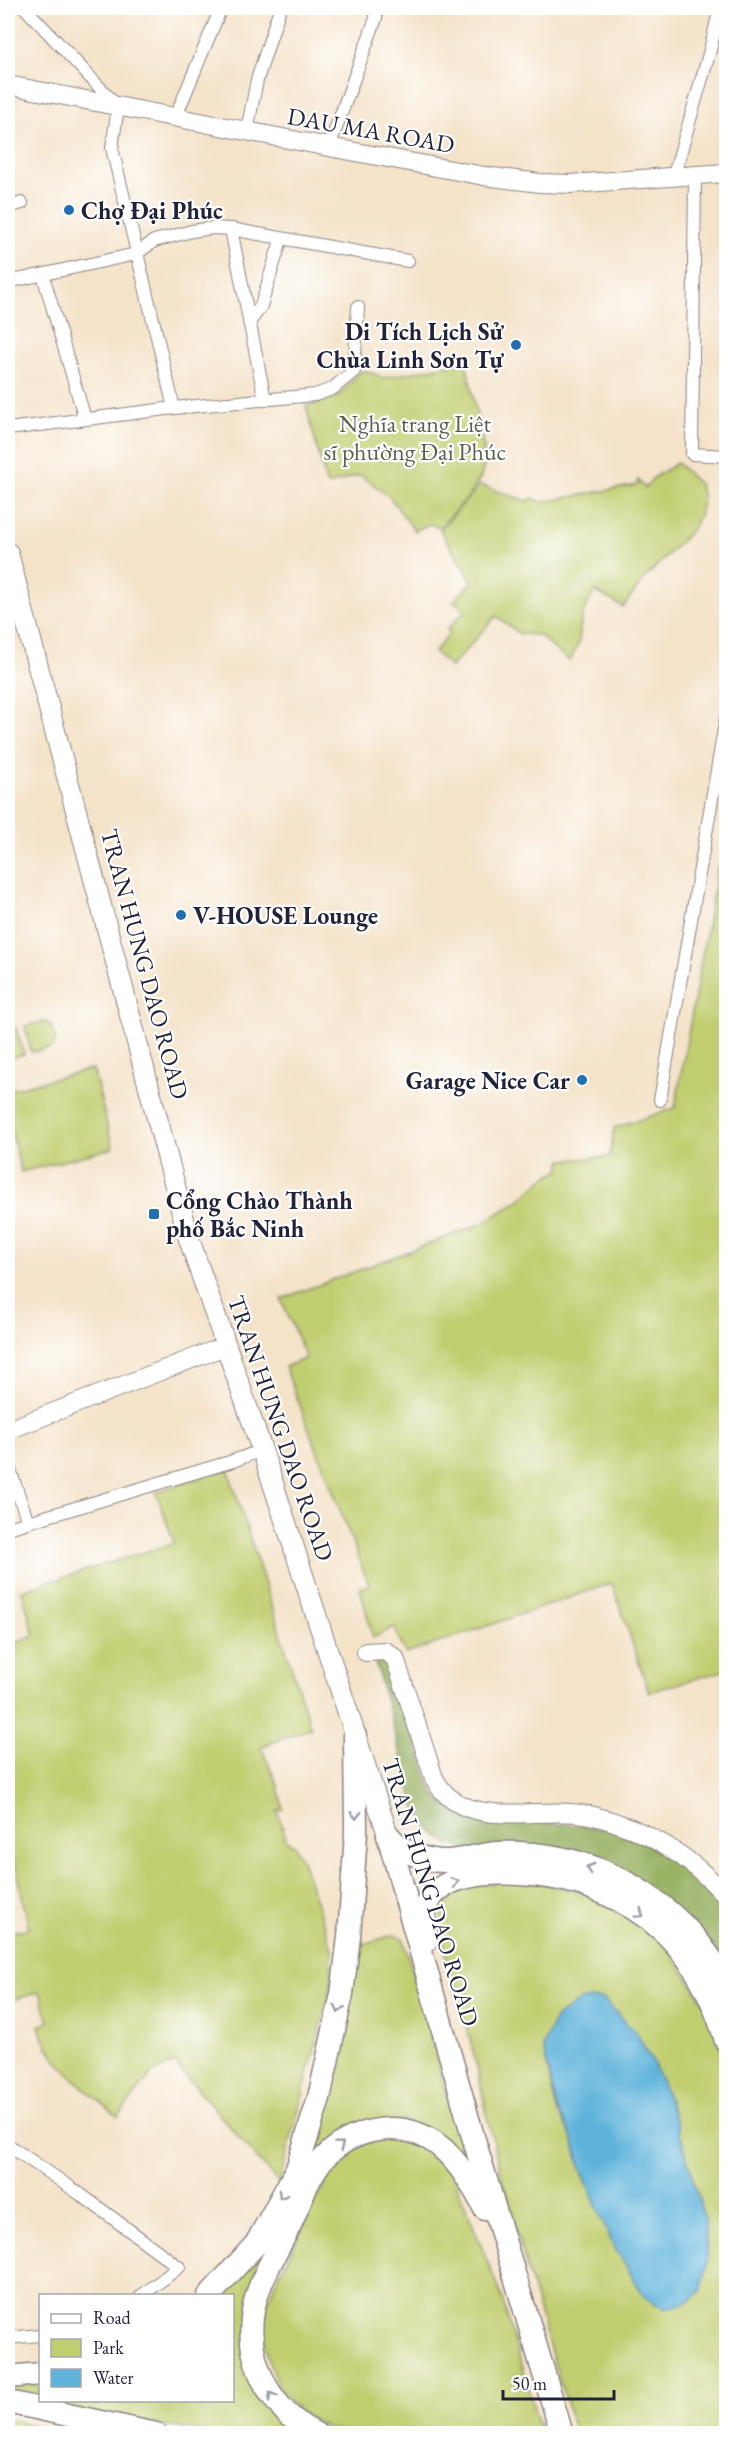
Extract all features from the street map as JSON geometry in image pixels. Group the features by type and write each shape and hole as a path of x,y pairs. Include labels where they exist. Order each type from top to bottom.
{"highway":[{"path":"210,2294 255,2244 261,2234 297,2169 319,2098 342,1994 349,1937 356,1833 355,1736"},
{"path":"388,1834 406,1851 435,1862 451,1862 497,1853 535,1854 564,1859 613,1876 652,1897 691,1932 709,1954 726,1984"},
{"name":"TRAN HUNG DAO ROAD","path":"388,1834 561,2433"},
{"path":"450,2049 424,1915 428,1902 442,1887 464,1878 497,1874 551,1876 585,1885 617,1899 649,1920 675,1944 706,1987 726,2041"},
{"path":"316,2433 303,2427 284,2412 264,2384 254,2351 252,2317 263,2280 324,2158 341,2142 360,2133 381,2129 400,2129 426,2136 439,2144 475,2188 507,2251"},
{"path":"8,2377 39,2374"},
{"path":"8,2402 156,2433"}],"main road":[{"name":"TRAN HUNG DAO ROAD","path":"8,553 189,1239 262,1450 388,1834"}],"street":[{"path":"25,8 118,107 112,148 174,408"},
{"path":"175,118 221,8"},
{"path":"247,132 257,80 280,8"},
{"path":"329,147 376,18 375,8"},
{"path":"673,178 720,8"},
{"name":"DAU MA ROAD","path":"8,86 484,176 540,183 571,184 726,173"},
{"path":"695,176 692,454 726,456"},
{"path":"8,207 22,203"},
{"path":"8,282 136,254 154,241 213,228 231,229 281,240 408,261"},
{"path":"231,229 265,400"},
{"path":"249,323 263,301 281,240"},
{"path":"43,275 85,419"},
{"path":"8,429 174,408 315,395 332,389 354,371 358,307"},
{"path":"660,1101 726,718"},
{"path":"8,1430 225,1346"},
{"path":"8,1528 233,1461 262,1450"},
{"path":"8,1464 28,1522"},
{"path":"366,1652 385,1651 395,1658 434,1778 440,1790 456,1804 475,1812 561,1811 616,1822 669,1846 726,1896"},
{"path":"8,2145 63,2182 179,2267 142,2294"},
{"path":"8,2338 39,2335"}],"green space":[{"name":"Nghĩa trang Liệt sĩ phường Đại Phúc","path":"466,362 486,459 481,477 469,496 440,527 429,524 415,531 389,496 360,475 327,485 306,406 338,396 360,372 365,370 383,378"},
{"path":"677,463 699,484 703,498 695,525 645,578 623,607 595,591 581,620 579,643 570,661 539,635 520,634 496,616 451,667 434,652 450,633 447,629 465,611 454,601 472,581 440,530 480,485 527,501 534,498 541,502 637,485 638,480 645,488 653,478"},
{"path":"726,861 726,1670 649,1692 612,1583 406,1654 394,1627 373,1638 360,1588 369,1585 285,1367 306,1358 281,1299 482,1224 518,1201 544,1178 560,1169 562,1160 610,1157 614,1128 675,1108 718,865"},
{"path":"44,1022 54,1031 54,1045 51,1048 31,1052 25,1026"},
{"path":"16,1028 24,1054 8,1059 8,1030"},
{"path":"93,1069 113,1148 21,1172 8,1119 8,1090"},
{"path":"228,1469 311,1728 261,1747 278,1786 283,1809 277,1811 287,1841 294,1845 302,1860 332,1948 331,1988 279,2184 175,2063 152,2073 118,2117 72,2076 52,2053 40,2026 49,2022 40,1992 8,2001 8,1933 29,1928 14,1861 8,1862 8,1645 34,1636 22,1590 174,1543 156,1492"},
{"path":"378,1657 391,1668 433,1792 443,1803 454,1812 476,1821 589,1827 615,1832 652,1847 686,1870 726,1911 726,1968 704,1934 464,1848 449,1845 430,1830 415,1806 374,1658"},
{"path":"523,1880 589,1893 658,1933 714,2018 726,2058 726,2433 575,2433 495,2152 472,2047 451,1975 443,1934 442,1918 445,1906 460,1891 480,1884","holes":["603,1999 636,2033 653,2062 666,2093 682,2139 705,2222 707,2267 689,2301 666,2309 654,2304 643,2294 612,2243 581,2169 573,2140 556,2108 543,2047"]},
{"path":"393,1935 403,1938 404,1941 466,2164 404,2120 309,2170 358,1951 364,1944"},
{"path":"388,2136 428,2146 451,2171 501,2295 541,2433 368,2434 343,2432 331,2429 306,2416 288,2400 279,2387 268,2359 264,2340 264,2322 267,2305 280,2272 332,2171 351,2150"},
{"path":"283,2220 246,2342 303,2433 216,2433 125,2420 41,2402 234,2402 234,2294 222,2294"},
{"path":"39,2380 39,2402 8,2395 8,2383"},
{"path":"8,2420 67,2433 8,2433"}],"water":[{"path":"603,1999 636,2033 653,2062 682,2139 705,2222 707,2267 701,2291 689,2301 666,2309 654,2304 643,2294 612,2243 581,2169 573,2140 557,2108 543,2047 556,2017 580,2001"}],"place":[{"name":"Chợ Đại Phúc","path":"69,210"},
{"name":"Di Tích Lịch Sử Chùa Linh Sơn Tự","path":"516,345"},
{"name":"V-HOUSE Lounge","path":"181,915"},
{"name":"Garage Nice Car","path":"582,1080"},
{"name":"Cổng Chào Thành phố Bắc Ninh","path":"154,1214"}]}
